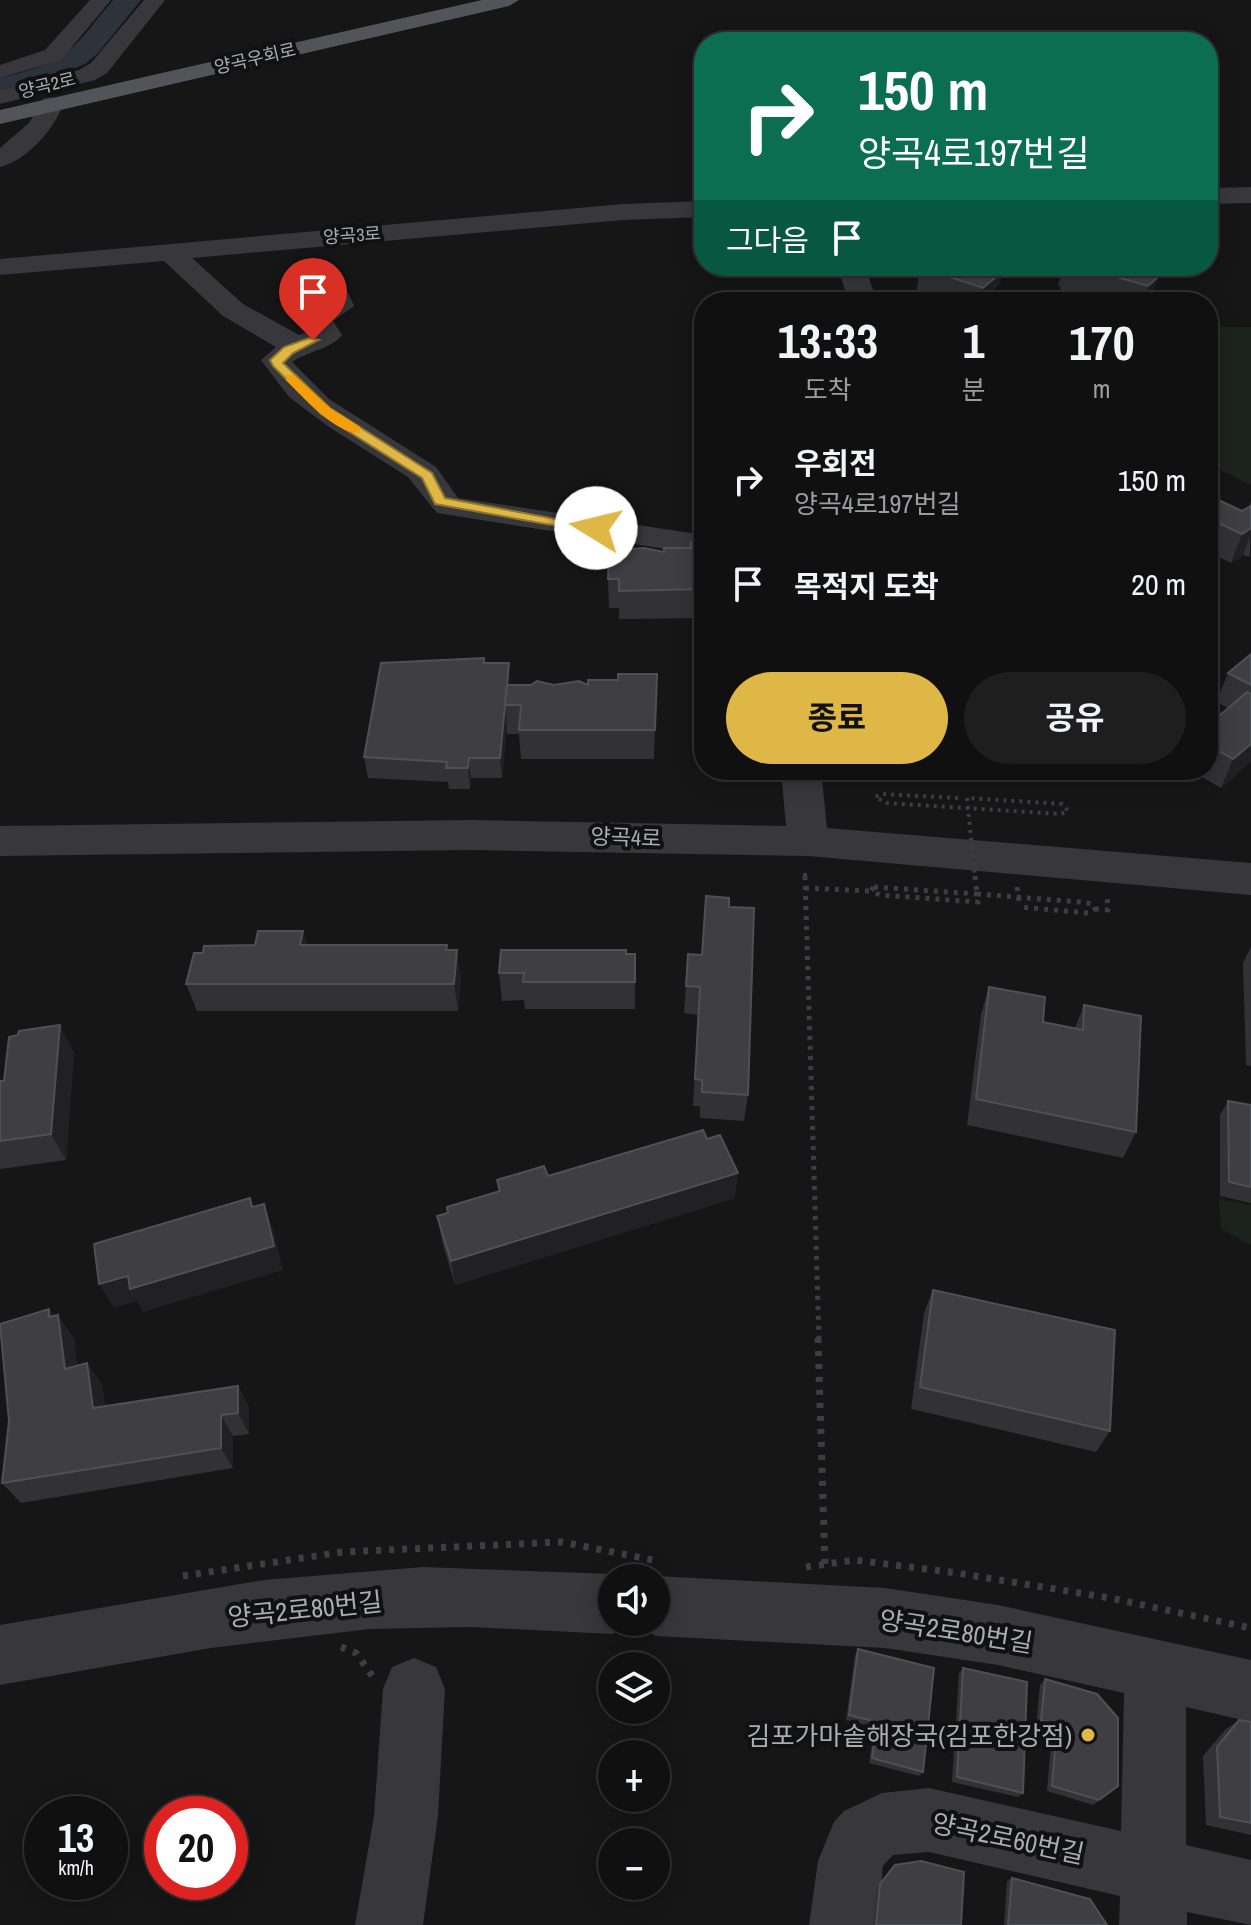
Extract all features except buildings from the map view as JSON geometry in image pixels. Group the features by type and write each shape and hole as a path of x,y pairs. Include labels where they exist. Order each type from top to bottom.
{"main road":[{"name":"양곡우회로","path":"0,109 478,0"},
{"name":"양곡우회로","path":"0,118 509,0"}],"street":[{"path":"0,72 53,55 101,0"},
{"name":"양곡2로","path":"0,97 87,75 99,68 155,0"},
{"name":"양곡2로","path":"0,160 39,127 49,114 51,104"},
{"path":"1218,196 1251,195"},
{"name":"양곡3로","path":"0,267 623,212 694,209"},
{"path":"169,251 233,310 296,346"},
{"path":"338,299 340,306 317,318 328,335 296,346 276,360 285,373 326,411 428,476 440,501 694,543"},
{"path":"801,780 805,865"},
{"name":"양곡4로","path":"0,841 498,835 805,865 1251,879"},
{"name":"양곡2로80번길","path":"0,1655 224,1617 339,1603 421,1597 598,1603"},
{"name":"양곡2로80번길","path":"670,1607 885,1618 998,1635 1251,1691"},
{"path":"1153,1897 1155,1668"},
{"path":"389,1925 406,1816 396,1690"},
{"name":"양곡2로60번길","path":"843,1925 848,1873 860,1840 875,1824 902,1819 929,1820 1153,1897 1251,1893"}],"path":[{"path":"805,888 978,902 977,887 970,828 969,813 967,798 1062,804 1068,811 1053,814 993,810 978,809 963,808 887,803 875,797 882,794 958,798"},
{"path":"805,865 825,1564"},
{"path":"970,883 986,884"},
{"path":"1001,885 1032,888"},
{"path":"871,891 877,886 1080,902 1093,904 1095,909"},
{"path":"1017,886 1020,907 1088,913 1095,909 1108,910 1106,894"},
{"path":"1091,893 1120,895"},
{"path":"324,1646 338,1646 356,1653 396,1690"}],"shaded area":[{"path":"113,0 141,0 98,53 85,64 55,76 0,90 0,78 41,66 66,52"},
{"path":"1218,327 1251,327 1251,485 1218,469"},
{"path":"1219,1199 1251,1205 1251,1245 1221,1229"}],"slow traffic":[{"path":"290,377 326,411 356,430"}],"place":[{"name":"김포가마솥해장국(김포한강점)","path":"1088,1735"}],"route":[{"path":"313,340 288,350 276,360 277,364 338,420 428,476 440,501 449,506 596,528"}]}
